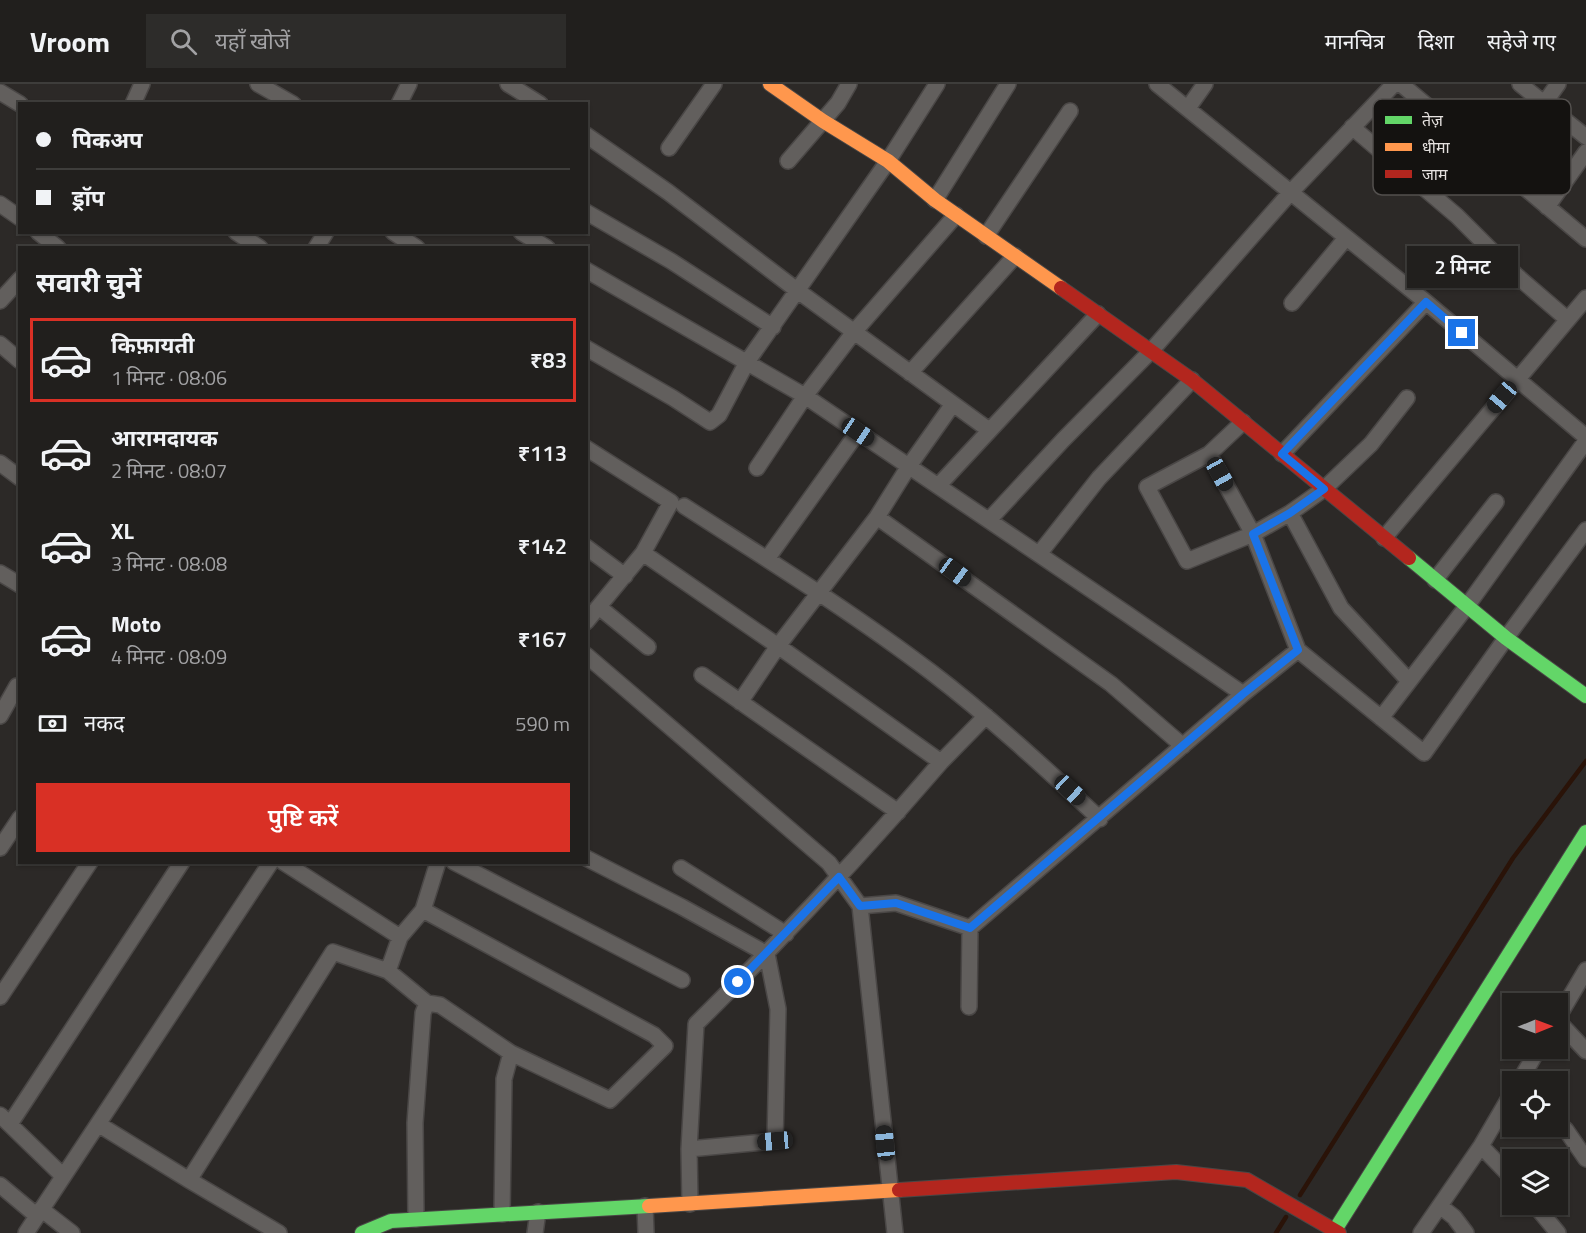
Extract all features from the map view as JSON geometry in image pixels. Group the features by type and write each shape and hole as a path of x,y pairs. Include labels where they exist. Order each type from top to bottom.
{"street":[{"path":"134,102 142,84"},
{"path":"258,84 290,102"},
{"path":"401,102 408,84"},
{"path":"508,84 532,97"},
{"path":"669,148 714,84"},
{"path":"770,84 823,121 888,161 935,200 1192,380 1506,638 1586,696"},
{"path":"788,161 838,103 849,84"},
{"path":"588,349 710,422 719,415 747,362 888,161 937,84"},
{"path":"935,200 1008,84"},
{"path":"1157,84 1426,302 1586,439 1467,606 1381,718"},
{"path":"1188,108 1205,84"},
{"path":"1379,99 1394,84"},
{"path":"1401,84 1419,99"},
{"path":"1520,84 1539,99"},
{"path":"1547,99 1558,84"},
{"path":"0,92 18,103"},
{"path":"989,520 1151,351 1290,193 1373,106"},
{"path":"986,236 1070,111"},
{"path":"1571,125 1586,137"},
{"path":"1352,127 1373,145"},
{"path":"588,136 668,192 798,291 989,430"},
{"path":"1571,173 1586,152"},
{"path":"1432,195 1567,319"},
{"path":"1533,195 1586,239"},
{"path":"1547,207 1556,195"},
{"path":"0,204 18,217"},
{"path":"588,213 671,261 772,327"},
{"path":"757,468 805,396 854,332 956,215"},
{"path":"239,234 257,246"},
{"path":"396,234 414,246"},
{"path":"524,234 544,246"},
{"path":"1292,303 1347,238"},
{"path":"910,373 1015,256"},
{"path":"588,271 805,396 1243,694"},
{"path":"0,302 18,281"},
{"path":"1384,538 1586,298"},
{"path":"1282,454 1426,302"},
{"path":"938,486 1098,314"},
{"path":"0,344 18,359"},
{"path":"1039,554 1100,478 1192,380"},
{"path":"1244,422 1209,454 1147,487 1186,561 1253,534 1290,513 1324,489 1371,444 1407,398"},
{"path":"740,702 778,646 877,517 909,466 953,405"},
{"path":"767,559 858,432"},
{"path":"588,449 670,502 643,553 588,620"},
{"path":"1209,454 1253,534 1298,650 1424,753 1586,530"},
{"path":"0,463 18,476"},
{"path":"1435,580 1496,502"},
{"path":"684,506 819,592 931,672 986,716 1100,819"},
{"path":"1290,513 1341,608 1409,681"},
{"path":"877,517 1111,684 1183,746"},
{"path":"588,548 625,576"},
{"path":"643,553 941,762"},
{"path":"1,576 18,584"},
{"path":"599,607 648,647"},
{"path":"969,1007 970,928 1100,819 1243,694 1298,650"},
{"path":"588,657 829,863 860,906 895,1233"},
{"path":"702,675 898,812"},
{"path":"0,716 18,686"},
{"path":"690,1204 689,1149 696,1024 786,934 941,762 986,716"},
{"path":"0,848 18,821"},
{"path":"362,1233 391,1221 416,1219 690,1204 1176,1172 1247,1180 1336,1232 1586,832"},
{"path":"588,859 767,954 778,1009 775,1141 689,1149"},
{"path":"0,997 89,864"},
{"path":"63,1176 5,1119 181,864"},
{"path":"26,1233 270,864"},
{"path":"287,864 400,937"},
{"path":"388,971 400,937 423,910 437,864"},
{"path":"458,864 682,980"},
{"path":"681,868 786,934"},
{"path":"860,906 896,903 970,928"},
{"path":"189,1180 333,952 388,971 427,1003 440,1005 511,1053 610,1100 665,1046 654,1035 423,910"},
{"path":"1568,1001 1585,973"},
{"path":"416,1219 414,1123 423,1013 427,1003"},
{"path":"1568,1031 1586,1051"},
{"path":"502,1214 504,1079 511,1053"},
{"path":"1421,1233 1481,1146 1502,1110"},
{"path":"98,1124 279,1233"},
{"path":"1568,1133 1586,1159"},
{"path":"1481,1146 1502,1168"},
{"path":"0,1185 72,1233"},
{"path":"645,1206 646,1233"},
{"path":"1440,1206 1454,1217 1466,1233"},
{"path":"535,1233 538,1212"},
{"path":"1543,1215 1558,1233"},
{"path":"445,1233 448,1217"}],"waterway":[{"path":"1300,1195 1513,858 1586,761"},
{"path":"1276,1233 1286,1217"}],"traffic: fast":[{"path":"1409,558 1506,638 1586,696"},
{"path":"1333,1233 1586,832"},
{"path":"362,1233 391,1221 649,1206"}],"traffic: slow":[{"path":"770,84 823,121 888,161 935,200 1061,288"},
{"path":"649,1206 899,1190"}],"traffic: jam":[{"path":"1061,288 1192,380 1409,558"},
{"path":"899,1190 1176,1172 1247,1180 1339,1233"}],"route":[{"path":"738,982 839,877 860,906 896,903 970,928 1100,819 1243,694 1298,650 1253,534 1290,513 1324,489 1282,454 1426,302 1462,333"}]}
